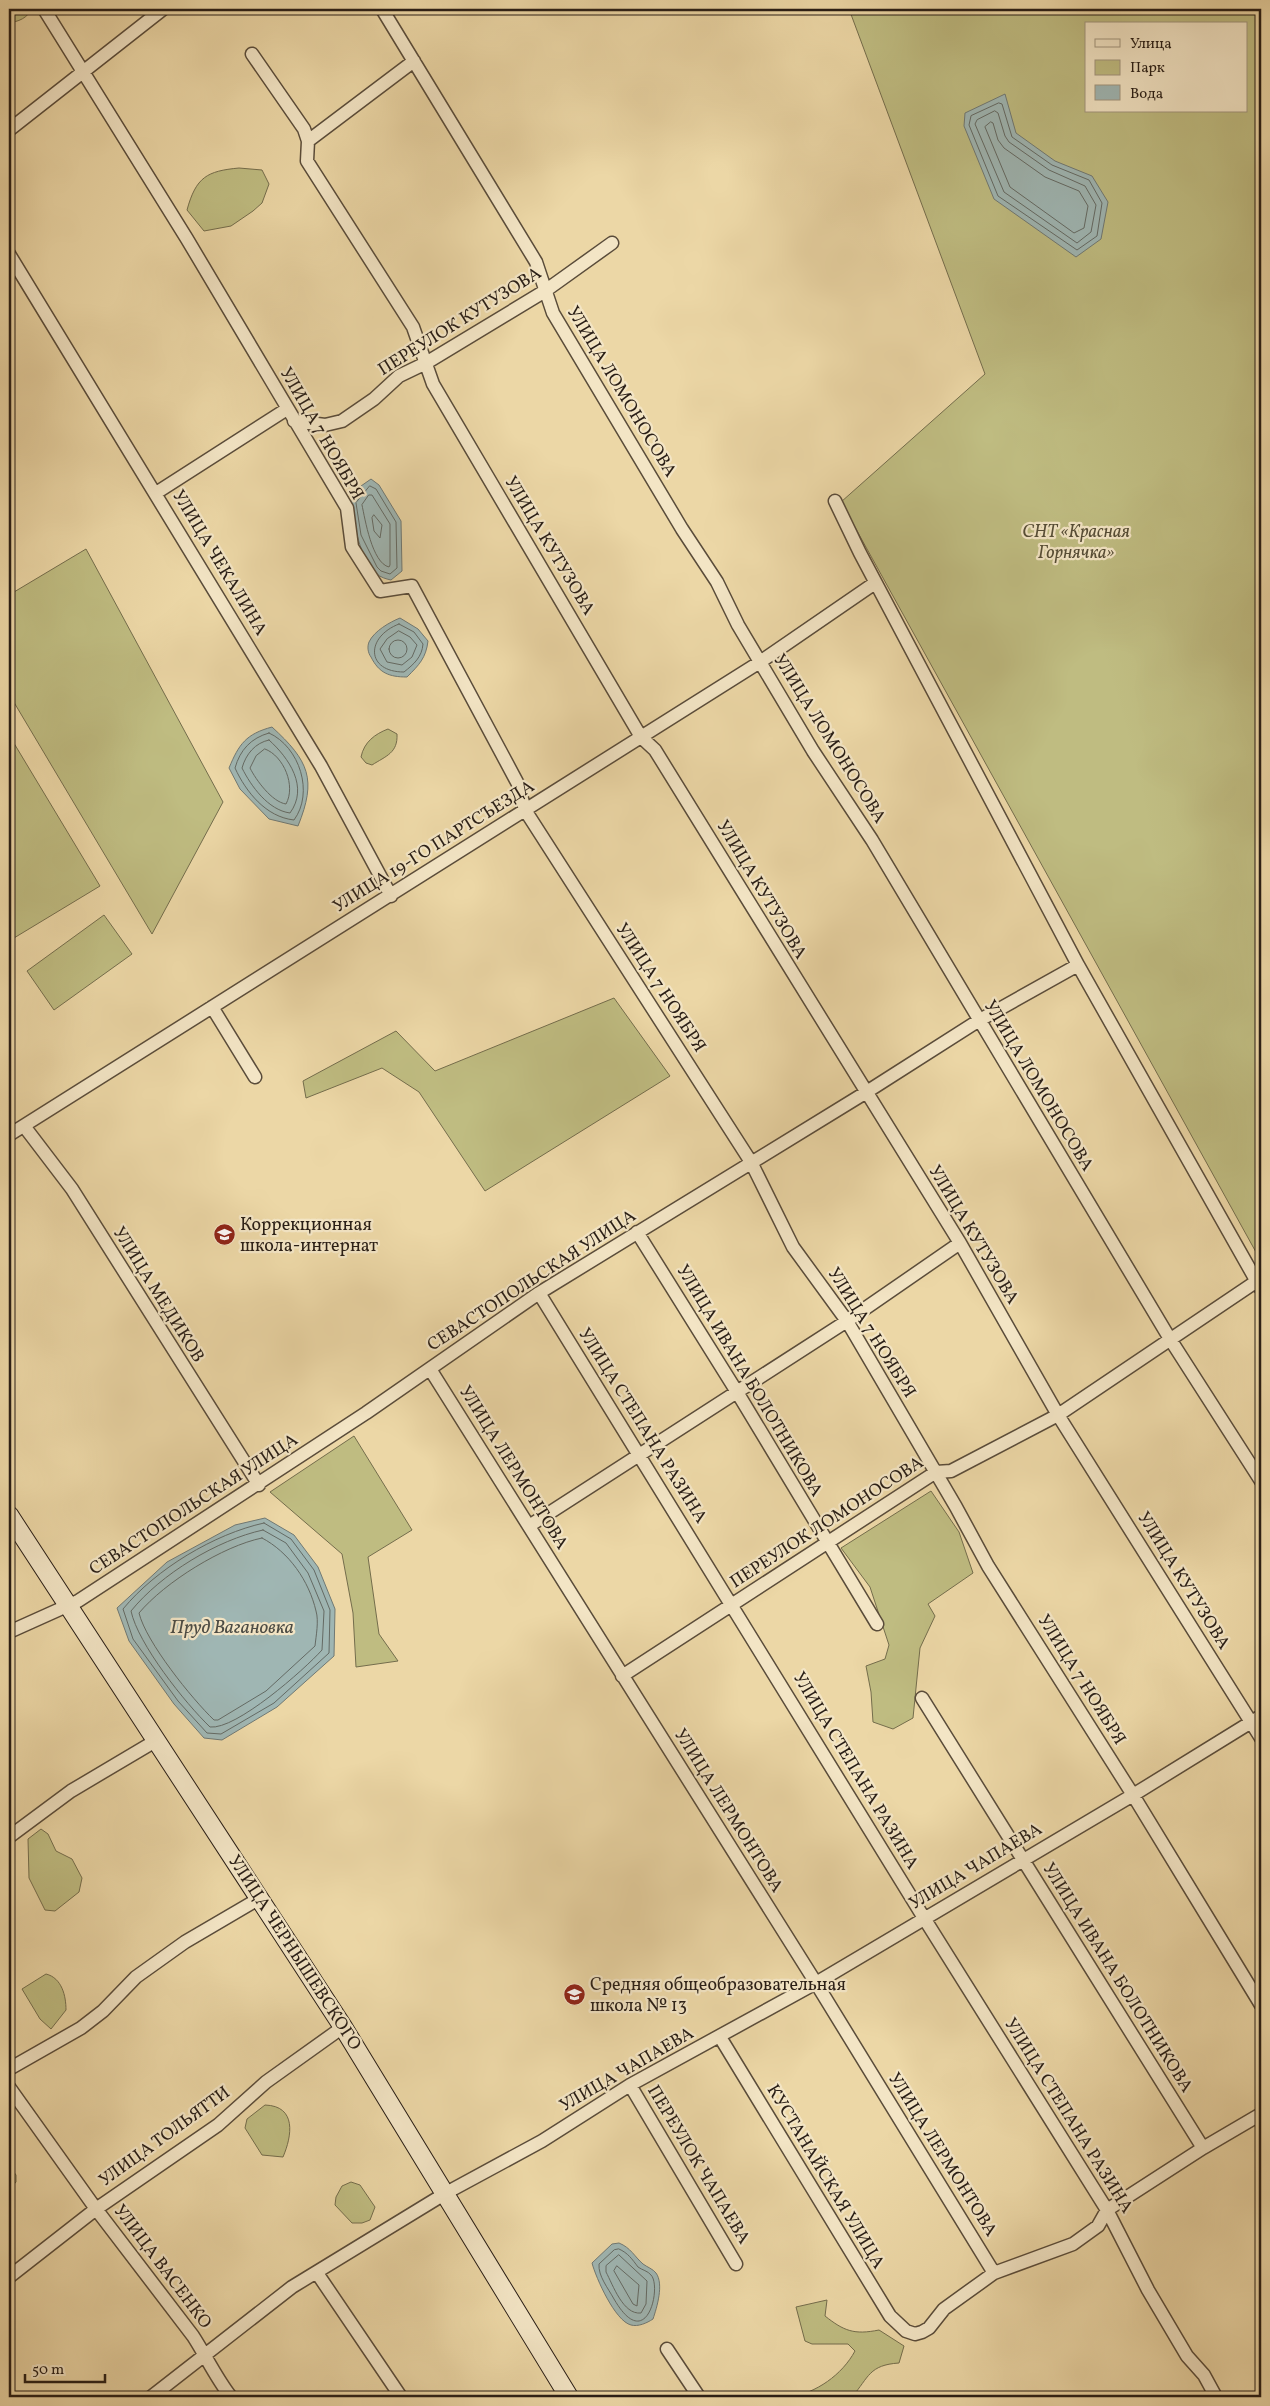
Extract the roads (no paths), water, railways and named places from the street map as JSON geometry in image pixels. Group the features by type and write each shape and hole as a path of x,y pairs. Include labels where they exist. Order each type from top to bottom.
{"street":[{"name":"УЛИЦА 7 НОЯБРЯ","path":"44,9 85,72 347,508 352,547 380,591 412,586 518,784 524,810 751,1162 793,1247 846,1321 936,1472 988,1566 1133,1795 1261,2005"},
{"path":"9,130 163,9"},
{"name":"УЛИЦА ЛОМОНОСОВА","path":"382,9 536,262 553,313 682,529 717,582 738,625 813,751 872,840 978,1021 1170,1339 1261,1481"},
{"name":"УЛИЦА КУТУЗОВА","path":"252,54 304,129 308,141 307,161 413,327 433,384 641,737 655,750 865,1093 960,1243 1058,1415 1257,1719 1261,1738"},
{"path":"308,141 414,61"},
{"name":"ПЕРЕУЛОК КУТУЗОВА","path":"294,421 325,426 342,420 374,399 399,376 426,363 545,291 612,243"},
{"name":"УЛИЦА ЧЕКАЛИНА","path":"9,254 321,766 391,896"},
{"path":"156,493 287,409"},
{"path":"836,500 875,583 1078,965 1259,1285"},
{"name":"УЛИЦА 19-ГО ПАРТСЪЕЗДА","path":"9,1135 760,662 875,583"},
{"name":"СЕВАСТОПОЛЬСКАЯ УЛИЦА","path":"9,1632 70,1606 259,1485 539,1293 865,1093 978,1021 1078,965"},
{"path":"212,1007 255,1078"},
{"name":"УЛИЦА МЕДИКОВ","path":"24,1126 72,1189 259,1485"},
{"name":"УЛИЦА ИВАНА БОЛОТНИКОВА","path":"637,1232 737,1392 877,1624"},
{"path":"529,1526 846,1321 960,1243"},
{"name":"ПЕРЕУЛОК ЛОМОНОСОВА","path":"622,1676 936,1472 951,1471 1058,1415 1170,1339 1259,1285"},
{"name":"УЛИЦА СТЕПАНА РАЗИНА","path":"539,1293 924,1918 1107,2210 1148,2290 1187,2356 1204,2375 1216,2397"},
{"name":"УЛИЦА ЛЕРМОНТОВА","path":"430,1369 816,1983 994,2273"},
{"name":"УЛИЦА ЧЕРНЫШЕВСКОГО","path":"9,1515 343,2027 569,2397"},
{"name":"УЛИЦА ИВАНА БОЛОТНИКОВА","path":"922,1698 1203,2148"},
{"name":"УЛИЦА ЧАПАЕВА","path":"151,2397 206,2356 292,2287 446,2193 542,2141 630,2085 816,1983 1022,1859 1133,1795 1257,1719"},
{"path":"9,1837 71,1791 157,1740"},
{"path":"9,2069 81,2028 103,2010 136,1977 171,1952 260,1898"},
{"name":"УЛИЦА ТОЛЬЯТТИ","path":"9,2277 96,2209 218,2125 266,2082 343,2027"},
{"name":"КУСТАНАЙСКАЯ УЛИЦА","path":"720,2037 890,2316 906,2332 915,2334 929,2328 944,2309 994,2273"},
{"name":"ПЕРЕУЛОК ЧАПАЕВА","path":"630,2085 736,2264"},
{"name":"УЛИЦА ВАСЕНКО","path":"9,2087 96,2209 206,2356 218,2380 232,2397"},
{"path":"994,2273 1073,2244 1098,2226 1107,2210 1203,2148 1261,2114"},
{"path":"317,2273 380,2368 402,2397"},
{"path":"667,2349 699,2397"}],"water":[{"path":"1005,94 1016,133 1055,161 1092,176 1108,202 1101,239 1076,257 994,199 964,126 965,113"},
{"path":"371,479 379,485 401,521 402,571 391,580 378,575 366,560 359,541 350,502 361,486"},
{"path":"400,618 418,629 428,641 426,652 421,661 407,677 385,673 377,667 368,650 371,638 378,631"},
{"path":"272,727 294,750 306,772 308,783 307,795 298,826 269,819 240,789 229,768 236,752 244,741 256,733"},
{"name":"Пруд Вагановка","path":"265,1518 294,1535 318,1567 335,1609 334,1656 277,1707 222,1740 204,1738 174,1704 129,1641 117,1608 167,1562 235,1525"},
{"path":"619,2243 655,2272 658,2278 660,2289 653,2319 639,2325 631,2325 619,2316 602,2288 592,2263 612,2244"}],"place":[{"name":"Коррекционная школа-интернат","path":"224,1235"},
{"name":"Средняя общеобразовательная школа № 13","path":"574,1995"}],"park label":[{"name":"СНТ «Красная Горнячка»","path":"1076,542"}]}
